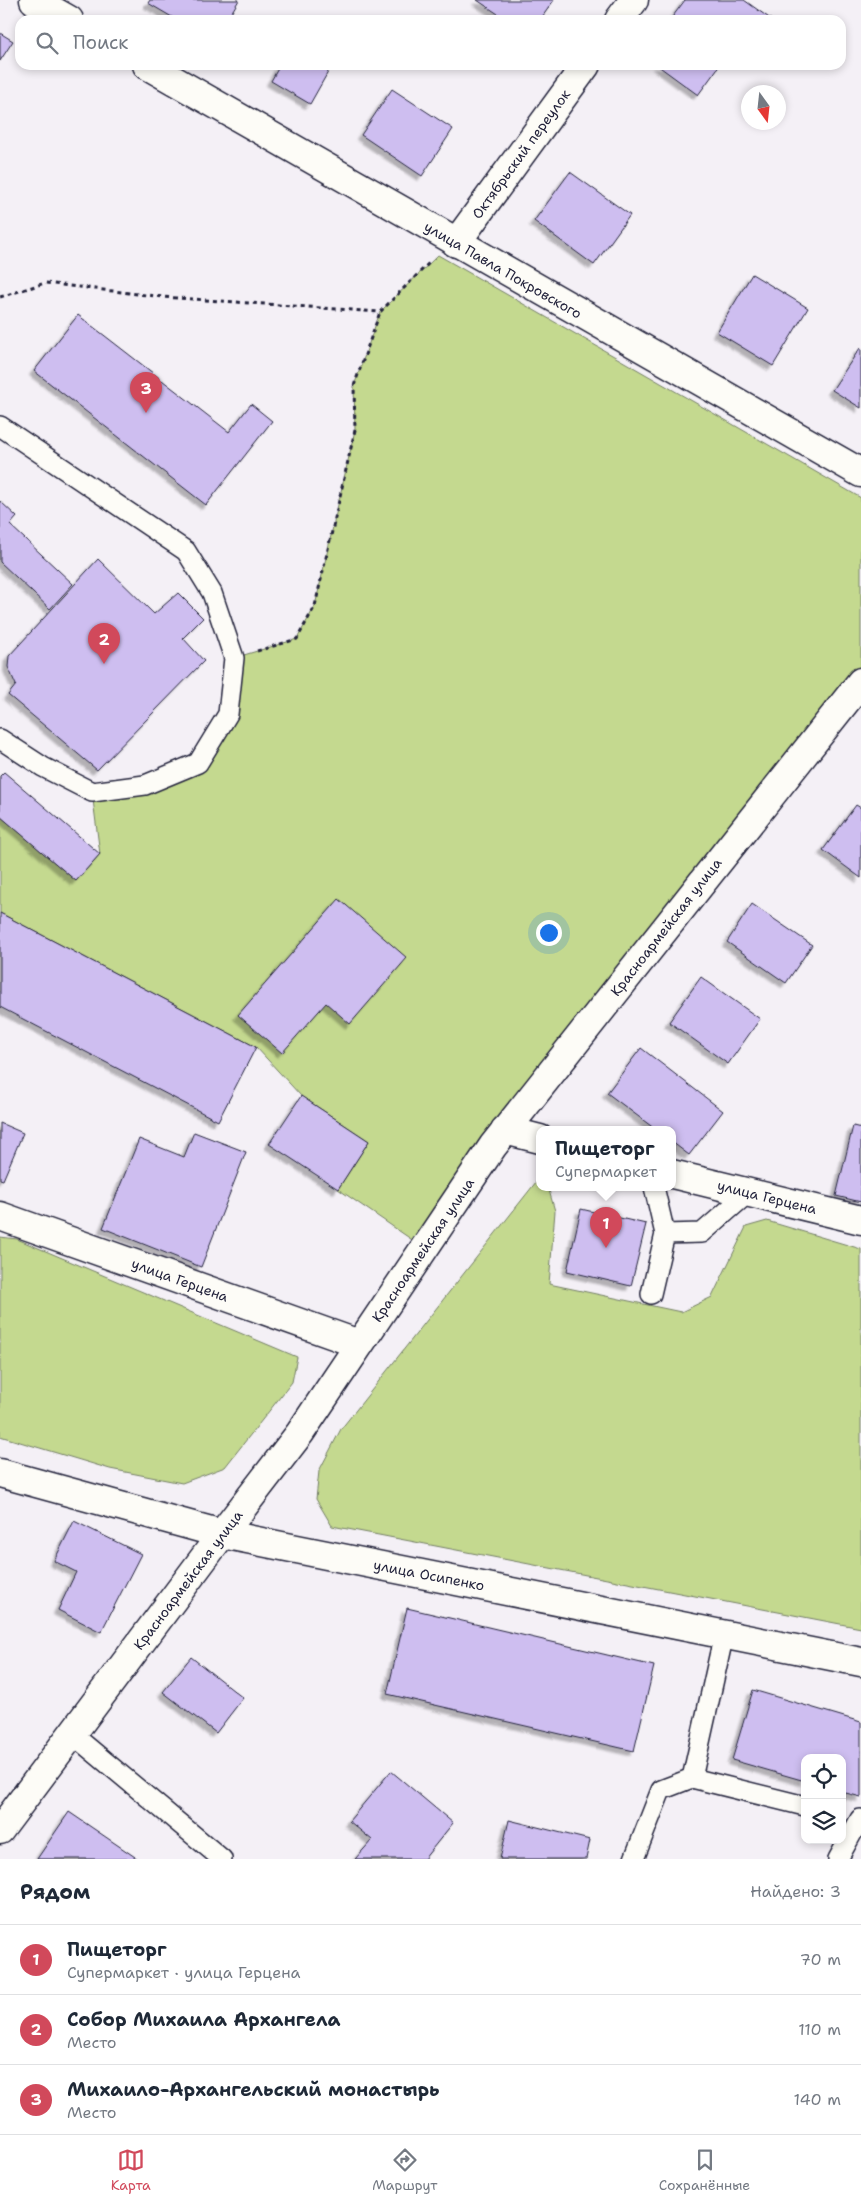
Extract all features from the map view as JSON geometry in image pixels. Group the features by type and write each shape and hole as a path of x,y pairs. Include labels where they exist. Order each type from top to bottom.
{"street":[{"path":"34,0 60,15"},
{"path":"623,15 634,0"},
{"name":"улица Павла Покровского","path":"156,70 861,473"},
{"name":"Октябрьский переулок","path":"456,243 582,70"},
{"name":"Красноармейская улица","path":"0,1830 300,1433 505,1130 861,682"},
{"path":"505,1130 536,1138"},
{"name":"улица Герцена","path":"676,1175 861,1220"},
{"name":"улица Герцена","path":"0,1216 360,1344"},
{"name":"улица Осипенко","path":"0,1473 222,1534 861,1662"}],"lane":[{"path":"0,426 186,550 212,593 234,658 228,714 198,764 145,785 92,792 43,768 0,739"},
{"path":"650,1294 666,1234 655,1191"},
{"path":"666,1234 702,1233 748,1193"},
{"path":"692,1778 724,1634"},
{"path":"72,1734 222,1859"},
{"path":"634,1859 661,1790 692,1778 801,1805"},
{"path":"838,1859 854,1818"}],"path":[{"path":"234,658 297,639 315,606 355,430 354,386 380,312 431,262"},
{"path":"0,297 44,283 163,297 380,312"}],"green space":[{"path":"438,255 861,498 861,682 424,1248 338,1189 369,1141 301,1096 256,1047 0,913 0,816 76,881 100,854 92,792 198,763 228,714 234,658 297,639 315,606 355,430 354,386 380,312"},
{"path":"536,1182 536,1191 549,1191 555,1211 549,1284 681,1312 712,1297 746,1227 767,1221 861,1249 861,1628 332,1526 316,1499 319,1471 341,1429"},
{"path":"0,1237 17,1239 297,1357 292,1382 225,1467 182,1483 110,1469 0,1436"}],"building":[{"path":"150,0 239,0 230,15 168,15 148,3"},
{"path":"477,0 554,0 544,15 500,15"},
{"path":"685,0 744,0 765,15 674,15"},
{"path":"0,33 13,41 0,61"},
{"path":"277,70 329,70 310,104 271,81"},
{"path":"664,70 716,70 698,95"},
{"path":"392,89 453,129 422,176 361,135"},
{"path":"570,172 630,215 594,265 534,221"},
{"path":"752,274 808,308 773,366 717,332"},
{"path":"78,315 229,432 251,404 272,421 206,505 34,371"},
{"path":"861,349 861,408 832,390"},
{"path":"0,501 17,517 10,525 73,584 50,609 0,562"},
{"path":"98,559 154,614 178,593 203,618 183,638 204,661 97,770 8,695 16,685 8,667 9,656"},
{"path":"4,772 100,854 76,881 0,816 0,776"},
{"path":"856,805 861,808 861,878 823,850"},
{"path":"339,899 407,958 350,1024 326,1003 282,1053 238,1015"},
{"path":"752,904 812,945 786,983 727,942"},
{"path":"0,913 256,1047 218,1121 0,1007"},
{"path":"701,977 760,1019 728,1064 669,1022"},
{"path":"641,1048 723,1111 689,1155 676,1145 676,1126 651,1126 607,1093"},
{"path":"301,1096 369,1141 338,1189 269,1144"},
{"path":"0,1123 23,1133 3,1180 0,1179"},
{"path":"853,1126 861,1128 861,1202 836,1196"},
{"path":"194,1132 246,1152 201,1267 103,1228 139,1139 184,1157"},
{"path":"581,1209 646,1224 631,1286 567,1271"},
{"path":"74,1521 141,1554 101,1632 58,1610 76,1572 54,1561"},
{"path":"407,1608 654,1666 634,1751 387,1694"},
{"path":"191,1657 243,1698 216,1733 163,1692"},
{"path":"753,1690 861,1722 861,1797 846,1793 846,1754 801,1754 801,1780 732,1760"},
{"path":"391,1771 453,1823 424,1859 355,1859 372,1840 349,1821"},
{"path":"69,1812 138,1859 37,1859"},
{"path":"509,1820 590,1840 586,1859 500,1859"}],"place":[{"name":"Михаило-Архангельский монастырь","path":"146,413"},
{"name":"Собор Михаила Архангела","path":"104,664"},
{"name":"Пищеторг","path":"606,1248"}]}
